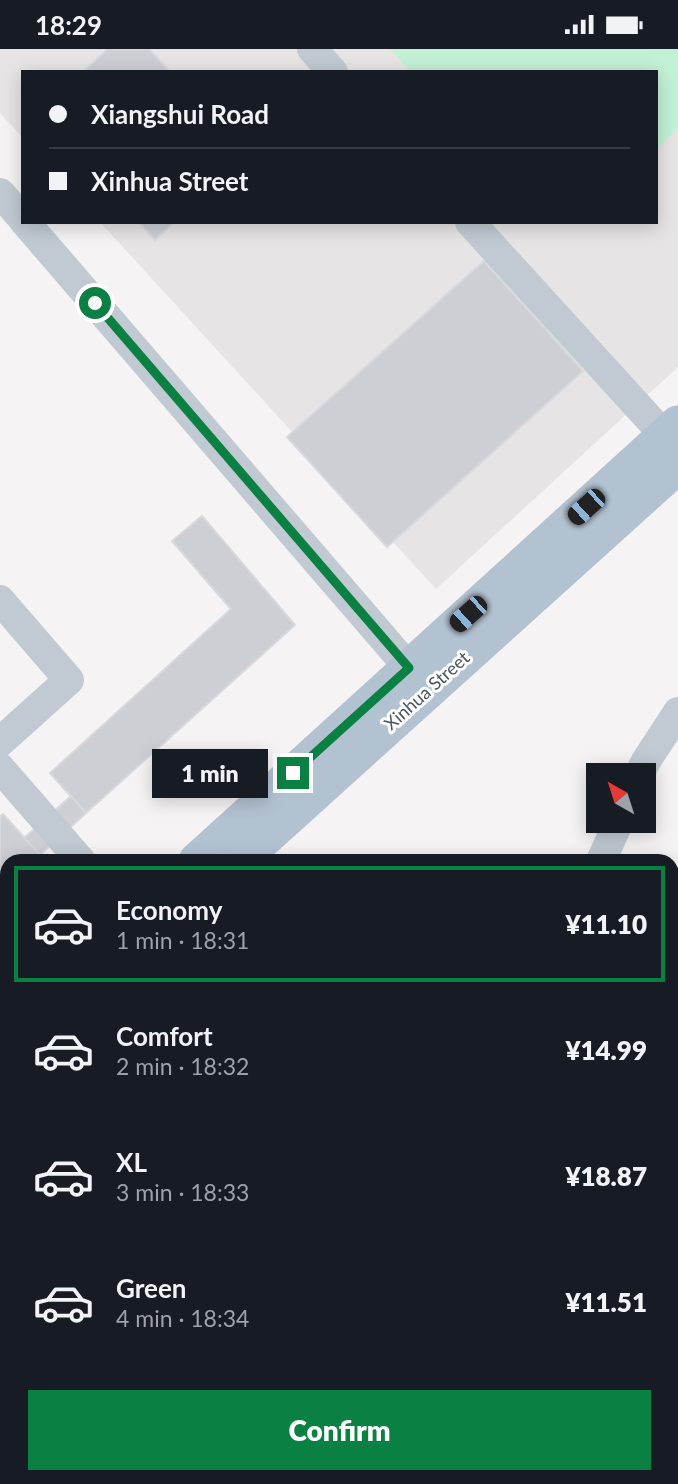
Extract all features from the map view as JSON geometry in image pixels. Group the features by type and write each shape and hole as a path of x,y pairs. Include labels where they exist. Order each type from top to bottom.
{"main road":[{"name":"Xinhua Street","path":"205,854 409,668 674,442"},
{"name":"Xinhua Street","path":"246,854 674,442"}],"street":[{"path":"312,49 331,70"},
{"path":"0,193 21,218"},
{"path":"27,224 409,668"},
{"path":"472,224 674,442"},
{"path":"0,600 69,680 0,742"},
{"path":"645,763 678,712"},
{"path":"0,768 75,854"},
{"path":"604,854 614,833"}],"shaded area":[{"path":"0,49 678,49 678,367 436,589 102,224 658,224 658,70 21,70 21,136 0,113"}],"green space":[{"path":"390,49 678,49 678,129 658,147 658,70 409,70"}],"building":[{"path":"108,49 149,49 168,70 85,70"},
{"path":"141,224 172,224 155,240"},
{"path":"484,261 583,371 387,547 287,437"},
{"path":"202,516 295,625 86,813 50,773 231,609 172,541"},
{"path":"71,796 86,813 41,854 24,838"},
{"path":"3,814 39,854 0,854 0,817"}],"route":[{"path":"95,303 409,668 293,773"}]}
